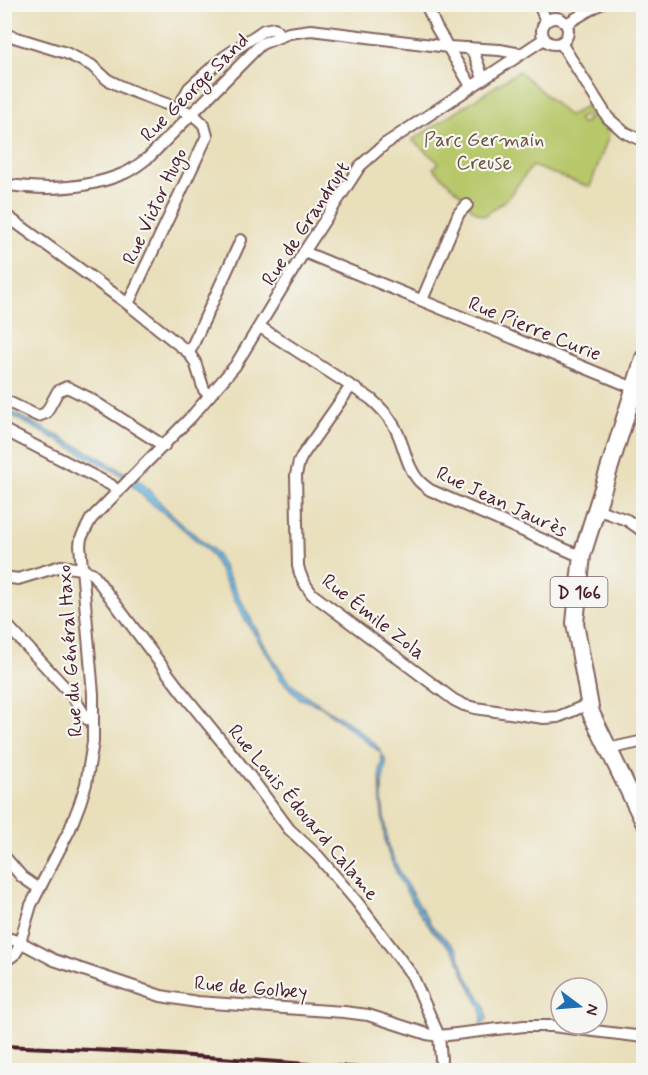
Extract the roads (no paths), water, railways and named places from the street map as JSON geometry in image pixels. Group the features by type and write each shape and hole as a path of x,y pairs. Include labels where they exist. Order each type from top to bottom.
{"main road":[{"name":"D 166","path":"641,813 591,713 575,623 582,555 644,358"}],"street":[{"path":"426,4 436,27 471,86"},
{"path":"539,4 546,21"},
{"path":"566,24 600,4"},
{"path":"559,18 566,24 567,36 561,43 552,44 544,39 542,30 546,21 559,18"},
{"path":"180,109 189,88 224,57 264,30 274,28 281,36"},
{"name":"Rue George Sand","path":"4,184 40,188 69,187 93,184 128,172 149,157 261,45 289,33 311,30 521,54"},
{"path":"4,34 66,53 91,65 108,80 193,114"},
{"name":"Rue de Grandrupt","path":"131,479 164,446 235,366 304,252 360,166 385,144 544,39"},
{"path":"561,43 608,118 624,132 644,141"},
{"path":"470,48 481,68 483,78"},
{"name":"Rue Victor Hugo","path":"128,304 207,136 204,125 193,114"},
{"path":"422,300 459,213 467,205"},
{"path":"4,214 128,304 189,353 195,362 204,390 210,395"},
{"path":"189,353 241,240"},
{"name":"Rue Pierre Curie","path":"304,252 634,388"},
{"name":"Rue Jean Jaurès","path":"260,327 371,399 383,410 394,425 413,472 418,480 430,490 582,555"},
{"name":"Rue Émile Zola","path":"351,386 298,462 296,475 298,566 305,586 312,594 454,700 464,705 544,718 558,717 589,704"},
{"path":"4,400 38,416 46,413 58,391 68,387 164,446"},
{"path":"4,430 111,485 118,492"},
{"name":"Rue du Général Haxo","path":"4,962 15,954 30,905 70,829 86,784 93,742 93,694 81,569 81,538 91,519 131,479"},
{"path":"596,510 627,520 644,531"},
{"path":"4,577 18,579 62,567 81,569"},
{"name":"Rue Louis Édouard Calame","path":"81,569 92,573 289,829 318,856 364,911 412,975 439,1036 440,1071"},
{"path":"4,622 72,695 87,719 93,720"},
{"path":"608,749 644,741"},
{"path":"4,856 22,877 38,888"},
{"name":"Rue de Golbey","path":"4,937 20,942 54,960 160,996 197,1002 368,1015 439,1036 524,1026 552,1026 644,1037"}],"water":[{"path":"4,408 100,458 142,483 167,510 217,555 264,644 291,683 302,693 352,725 379,749 385,759 386,764 382,784 382,801 388,847 403,879 432,926 457,950 466,975 485,1006 487,1019 480,1026 481,1008 458,958 421,915 401,883 389,855 381,804 381,753 320,706 299,698 280,678 207,550 147,500 122,475 5,412"}],"railway":[{"path":"4,1046 135,1052 393,1070"}],"park label":[{"name":"Parc Germain Creuse","path":"484,150"}]}
